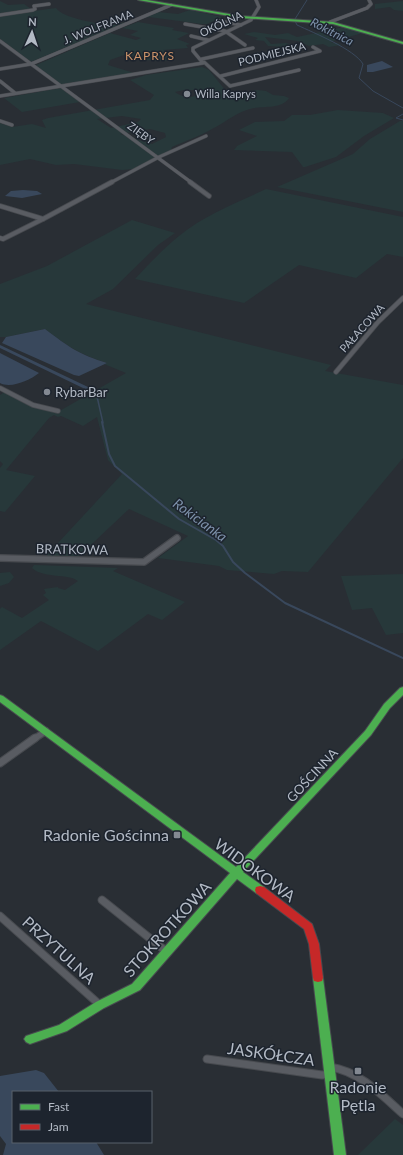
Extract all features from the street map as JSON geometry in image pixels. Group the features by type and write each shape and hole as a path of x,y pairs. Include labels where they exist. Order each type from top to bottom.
{"street":[{"path":"142,0 252,18 330,22 403,43"},
{"path":"252,18 259,7 256,0"},
{"path":"330,22 367,8 371,4 369,0"},
{"path":"0,15 34,10 34,6 49,4"},
{"name":"J. WOLFRAMA","path":"0,69 31,64 171,5"},
{"name":"OKÓLNA","path":"203,61 193,48 241,25 252,18"},
{"path":"220,21 241,25"},
{"path":"185,24 226,31 246,45"},
{"path":"191,36 209,40"},
{"name":"ZIĘBY","path":"0,41 61,87 159,157 209,196"},
{"path":"0,47 7,46"},
{"name":"PODMIEJSKA","path":"221,76 320,51 313,47"},
{"path":"0,96 61,87 203,61 253,48"},
{"path":"203,61 221,76 230,86 299,70"},
{"path":"0,81 15,93"},
{"path":"0,121 12,125"},
{"path":"0,238 3,239 159,157 206,136"},
{"path":"0,206 43,219"},
{"name":"PAŁACOWA","path":"336,372 378,322 403,298"},
{"path":"0,388 33,404 58,411"},
{"name":"BRATKOWA","path":"0,558 144,562 177,538"},
{"name":"GOŚCINNA","path":"236,874 368,733 387,706 403,690"},
{"name":"WIDOKOWA","path":"0,698 236,874 298,918 311,933 314,944 331,1070 340,1155"},
{"path":"0,763 46,731"},
{"name":"STOKROTKOWA","path":"30,1040 63,1028 100,1005 136,987 236,874"},
{"path":"102,900 168,952"},
{"name":"PRZYTULNA","path":"0,916 100,1005"},
{"name":"JASKÓŁCZA","path":"207,1059 322,1075 341,1067 368,1084 403,1114"}],"shaded area":[{"path":"0,1 8,5 24,4 34,11 56,8 65,15 73,18 112,25 136,21 93,36 31,62 0,39"},
{"path":"403,1 403,11 394,10 390,7 375,9 375,4"},
{"path":"190,10 222,17 207,24 149,17 141,19 158,12 178,14"},
{"path":"138,22 174,28 172,30 189,33 177,39 190,44 186,45 188,48 163,50 175,56 165,61 144,60 143,57 124,55 110,60 108,65 134,73 61,86 34,66 110,33 136,40 141,38 130,35 138,31 122,28"},
{"path":"344,27 363,33 333,41 331,43 341,45 329,47 323,44 309,46 298,41 265,37 271,44 286,43 292,45 285,47 268,46 264,41 255,40 258,38 244,34 254,32 275,35 288,33 297,37"},
{"path":"202,67 209,70 230,96 257,90 266,91 273,95 289,98 282,104 248,109 207,132 172,147 171,150 133,169 122,170 74,164 56,165 30,159 0,165 0,123 12,127 32,124 46,128 42,120 48,118 150,100 154,95 130,80 146,75","holes":["184,90 198,90 201,93 188,97 181,96 175,92","122,116 141,119 138,122 111,128 97,119","150,129 165,133 166,137 152,144 120,134"]},
{"path":"61,88 80,102 22,112 4,98"},
{"path":"338,110 383,113 394,118 364,136 336,157 305,167 303,167 292,152 234,150 237,146 257,136 239,130 255,122 284,121 292,115 310,115"},
{"path":"400,121 403,121 403,212 277,187 353,154 370,139"},
{"path":"266,189 403,217 403,257 387,254 356,278 299,265 244,303 135,279 167,246 199,222"},
{"path":"132,220 175,233 158,245 113,289 86,304 331,365 325,371 403,385 403,458 308,572 282,571 274,574 227,570 219,566 158,558 188,536 129,509 77,558 45,557 122,474 108,460 97,417 83,426 61,416 58,417 54,415 49,418 6,470 35,476 5,512 0,511 0,468 3,464 0,461 0,395 5,392 28,405 56,413 126,373 74,349 45,329 0,337 0,284 47,266"},
{"path":"34,565 118,568 113,571 185,602 162,620 148,614 98,651 41,621 0,650 0,609 2,607 22,618 49,600 43,595 46,593 44,589 58,587 65,590 78,581 68,577 43,574 32,568"},
{"path":"10,572 14,577 9,583 0,586 0,573"},
{"path":"403,574 403,633 386,635 372,608 352,610 341,576"},
{"path":"395,1119 403,1125 403,1155 358,1155"}],"water":[{"path":"382,61 393,67 367,72 367,65"},
{"path":"11,191 37,191 42,194 22,198 5,196"},
{"path":"45,329 74,349 107,363 79,376 2,343 6,337"},
{"path":"0,345 88,387 91,390 85,389 0,348"},
{"path":"0,353 39,373 20,383 4,385 0,383"},
{"path":"36,1070 44,1073 58,1091 12,1091 12,1143 97,1143 104,1155 3,1155 6,1144 0,1136 0,1076"}],"waterway":[{"name":"Rokitnica","path":"295,19 307,0"},
{"name":"Rokitnica","path":"295,21 297,25 343,47 358,58 363,64 359,78 373,91 403,108"},
{"name":"Rokitnica","path":"403,114 396,118 403,120"},
{"name":"Rokicianka","path":"96,392 103,423"},
{"name":"Rokicianka","path":"102,422 109,454 115,466 179,519 216,540 223,546 233,562 245,573 285,603 403,658"}],"traffic: fast":[{"path":"140,0 241,17 333,23 403,43"},
{"path":"30,1039 63,1028 100,1005 136,987 230,880 368,733 387,706 403,690"},
{"path":"0,698 260,890"},
{"path":"318,978 340,1155"}],"traffic: jam":[{"path":"260,890 308,927 314,944 318,978"}],"place":[{"name":"Willa Kaprys","path":"187,94"},
{"name":"RybarBar","path":"47,392"},
{"name":"Radonie Gościnna","path":"177,835"},
{"name":"Radonie Pętla","path":"358,1071"}],"district":[{"name":"KAPRYS","path":"150,56"}]}
